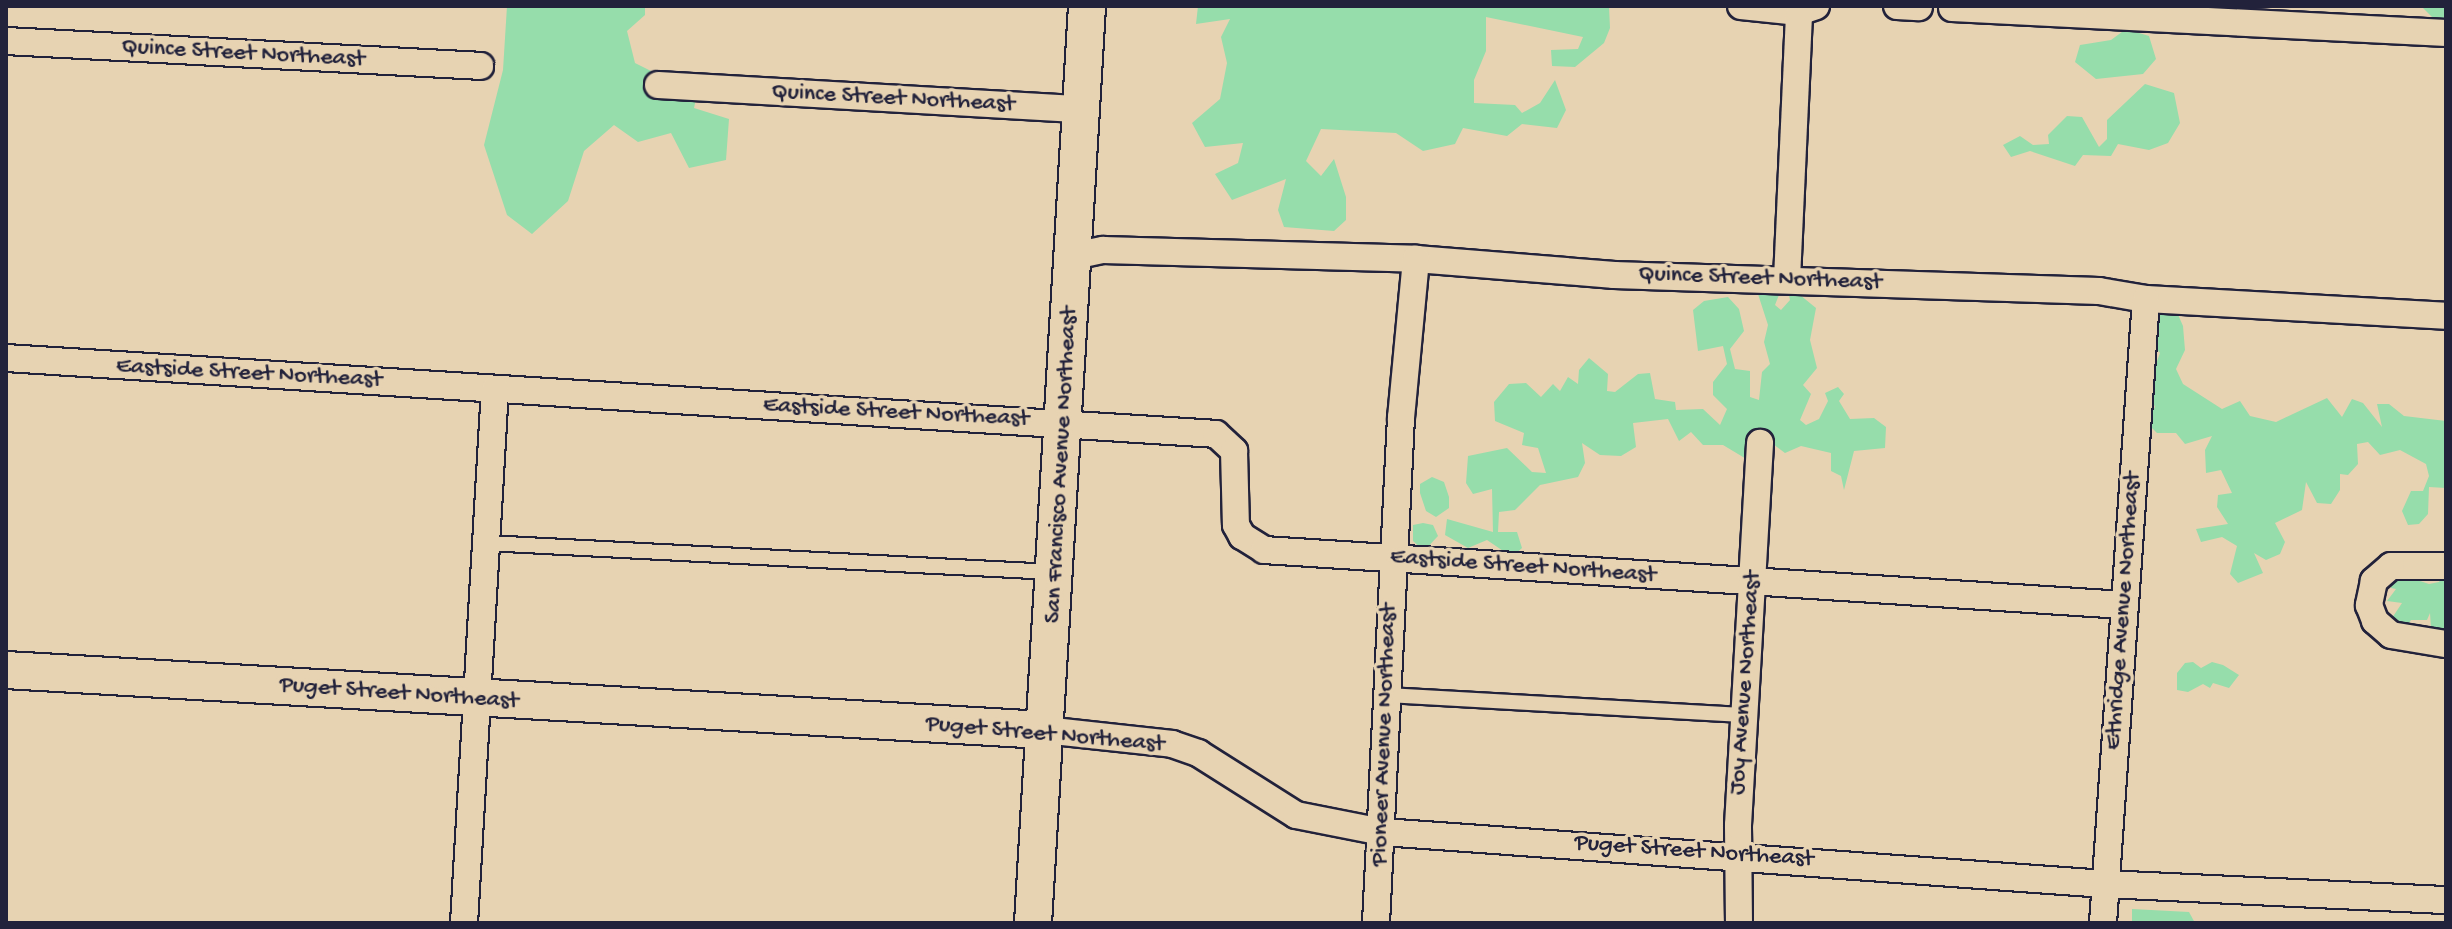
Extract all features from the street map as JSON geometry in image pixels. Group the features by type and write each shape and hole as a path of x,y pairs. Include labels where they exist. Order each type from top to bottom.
{"street":[{"name":"San Francisco Avenue Northeast","path":"1033,923 1087,6"},
{"path":"1741,6 1808,9 1787,279"},
{"path":"1897,6 1919,7"},
{"path":"1952,8 2446,33"},
{"name":"Quince Street Northeast","path":"6,41 480,66"},
{"name":"Quince Street Northeast","path":"658,85 1080,109"},
{"name":"Quince Street Northeast","path":"1074,256 1103,250 1416,259 1614,275 2099,291 2146,299 2446,316"},
{"name":"Pioneer Avenue Northeast","path":"1376,923 1383,832 1385,695 1416,259"},
{"name":"Ethridge Avenue Northeast","path":"2103,923 2146,299"},
{"name":"Eastside Street Northeast","path":"6,358 1064,421 1216,434 1234,451 1233,512 1242,536 1253,546 1394,558 2125,605"},
{"path":"464,923 495,389"},
{"name":"Joy Avenue Northeast","path":"1739,923 1744,715 1760,443"},
{"path":"2446,566 2391,566 2374,581 2369,605 2375,621 2391,635 2446,644"},
{"name":"Puget Street Northeast","path":"6,670 1044,730 1172,744 1198,753 1296,815 1383,832 1740,855 2105,884 2446,900"}],"lane":[{"path":"486,543 948,571 1056,572"},
{"path":"1385,695 1744,715"}],"green space":[{"path":"507,6 645,6 645,15 627,31 635,63 697,94 694,108 729,119 726,160 689,168 671,133 638,142 614,125 584,151 568,201 532,234 507,215 484,145 503,70"},
{"path":"1198,6 1609,6 1610,28 1604,43 1575,67 1552,66 1551,50 1578,49 1583,37 1486,17 1486,51 1474,80 1474,103 1515,105 1522,113 1540,103 1555,80 1566,110 1557,128 1522,124 1507,136 1463,128 1455,144 1423,151 1396,133 1321,129 1306,161 1321,176 1334,159 1346,197 1346,220 1334,231 1284,227 1278,210 1286,179 1232,200 1215,174 1238,163 1243,143 1205,147 1192,123 1220,99 1227,63 1221,37 1230,19 1196,24"},
{"path":"2421,6 2446,6 2446,20 2435,20"},
{"path":"2126,29 2149,36 2156,59 2143,74 2096,79 2075,62 2080,45 2111,40"},
{"path":"2145,84 2174,93 2180,123 2168,143 2149,150 2118,144 2111,156 2083,155 2075,166 2030,151 2011,157 2003,145 2020,136 2033,145 2049,144 2048,135 2067,116 2082,117 2099,147 2107,139 2107,120"},
{"path":"1782,287 1775,305 1781,310 1790,300 1787,287 1805,288 1800,295 1816,308 1810,340 1817,368 1803,385 1811,394 1800,420 1806,425 1819,419 1828,401 1825,393 1838,387 1844,394 1839,401 1850,419 1874,418 1886,427 1885,448 1854,451 1844,490 1841,476 1831,471 1831,453 1801,446 1785,453 1769,441 1748,460 1723,445 1703,445 1691,432 1679,441 1668,419 1633,423 1636,447 1621,456 1600,455 1582,443 1585,463 1578,477 1540,485 1515,510 1499,512 1498,532 1517,532 1522,548 1512,557 1487,540 1468,548 1445,535 1447,519 1493,532 1492,489 1473,494 1466,483 1468,456 1507,448 1532,472 1546,473 1538,448 1522,445 1524,433 1495,421 1494,402 1509,384 1526,383 1541,397 1553,384 1560,391 1568,377 1578,384 1579,370 1589,358 1608,374 1607,391 1615,392 1638,374 1650,373 1655,399 1675,402 1676,410 1703,409 1720,425 1727,409 1713,395 1713,382 1727,364 1723,346 1698,351 1693,310 1704,301 1728,297 1739,309 1744,331 1730,349 1735,369 1750,371 1750,397 1759,400 1762,372 1770,364 1764,342 1768,325 1757,291"},
{"path":"2176,310 2183,326 2185,350 2176,369 2183,384 2222,409 2240,401 2250,416 2276,422 2327,398 2342,417 2352,399 2363,403 2382,427 2377,404 2389,404 2404,416 2446,421 2446,488 2429,487 2428,514 2419,524 2408,525 2402,511 2411,491 2423,491 2429,476 2426,464 2400,450 2380,455 2368,442 2357,444 2358,464 2348,475 2340,474 2340,490 2331,504 2317,503 2306,482 2302,510 2275,523 2285,542 2280,554 2266,560 2254,553 2263,573 2238,583 2230,574 2237,546 2222,537 2201,542 2196,529 2228,524 2217,507 2218,495 2232,493 2221,470 2206,473 2205,450 2212,436 2185,444 2176,433 2157,433 2146,422 2155,407 2147,389 2160,353 2144,333 2151,312"},
{"path":"1432,477 1444,482 1449,497 1449,508 1436,517 1426,511 1420,493 1420,484"},
{"path":"1413,525 1433,525 1438,536 1424,551 1413,541"},
{"path":"2415,567 2420,581 2429,584 2439,582 2446,569 2446,636 2431,628 2430,613 2427,620 2411,620 2402,633 2390,621 2402,603 2387,601 2396,589 2391,588 2391,575"},
{"path":"2193,662 2201,668 2212,662 2223,665 2239,675 2229,688 2213,683 2210,688 2203,684 2188,692 2177,690 2177,673 2185,663"},
{"path":"2132,909 2189,912 2195,923 2132,923"}]}
